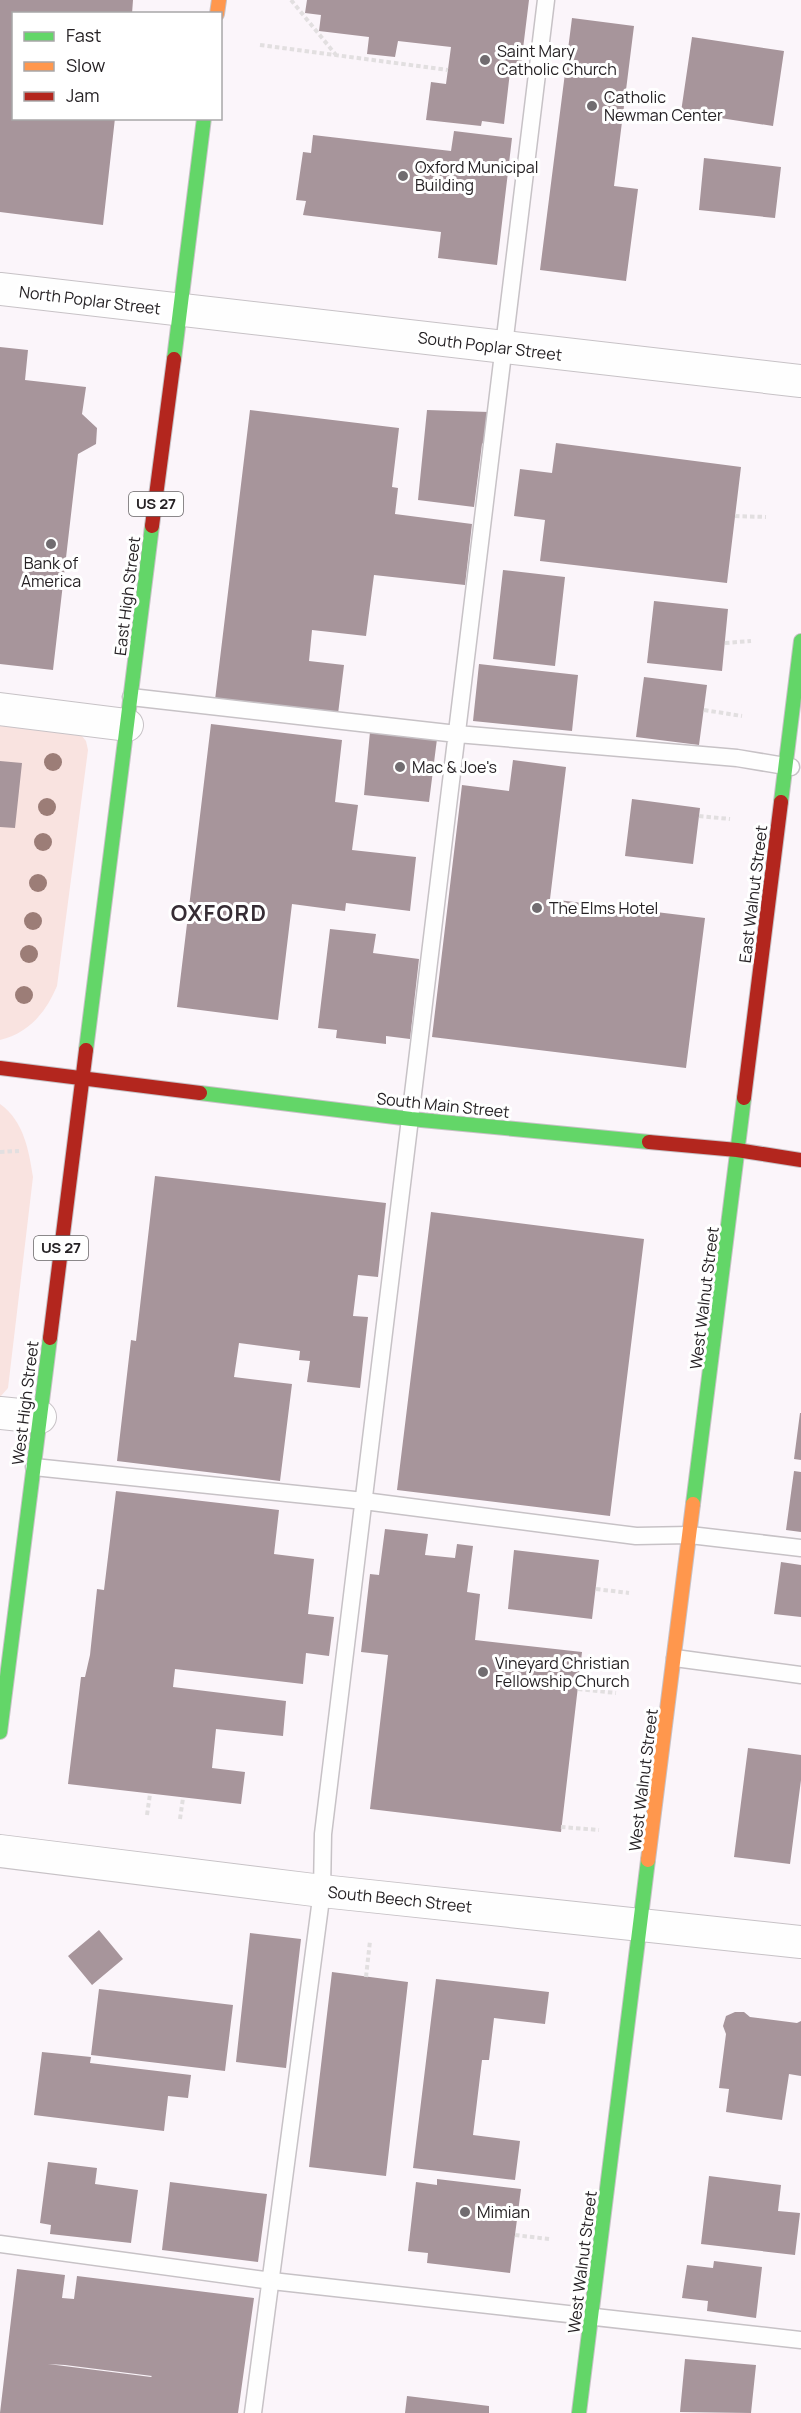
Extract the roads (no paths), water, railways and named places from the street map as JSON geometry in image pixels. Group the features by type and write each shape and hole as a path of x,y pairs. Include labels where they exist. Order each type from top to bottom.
{"main road":[{"name":"East High Street","path":"83,1078 204,120"},
{"name":"East Walnut Street","path":"737,1150 793,768 801,641"},
{"name":"South Main Street","path":"0,1068 411,1119 737,1150 801,1160"},
{"name":"West High Street","path":"0,1732 83,1078"},
{"name":"West Walnut Street","path":"579,2413 642,1924 737,1150"}],"street":[{"name":"North Poplar Street","path":"0,289 180,311"},
{"name":"South Poplar Street","path":"180,311 801,381"},
{"path":"0,709 129,711"},
{"path":"0,1413 40,1417"},
{"name":"South Beech Street","path":"0,1851 322,1891 801,1942"}],"lane":[{"path":"254,2413 322,1891 323,1834 546,0"},
{"path":"129,711 457,734 737,758 793,768"},
{"path":"34,1467 364,1501 636,1536 690,1534 801,1548"},
{"path":"675,1658 801,1675"},
{"path":"0,2244 272,2281 801,2340"}],"place":[{"name":"Saint Mary Catholic Church","path":"485,60"},
{"name":"Catholic Newman Center","path":"592,106"},
{"name":"Oxford Municipal Building","path":"403,176"},
{"name":"Bank of America","path":"51,544"},
{"name":"Mac & Joe's","path":"400,767"},
{"name":"The Elms Hotel","path":"537,908"},
{"name":"Vineyard Christian Fellowship Church","path":"483,1672"},
{"name":"Mimian","path":"465,2212"}],"district":[{"name":"OXFORD","path":"219,913"}]}
